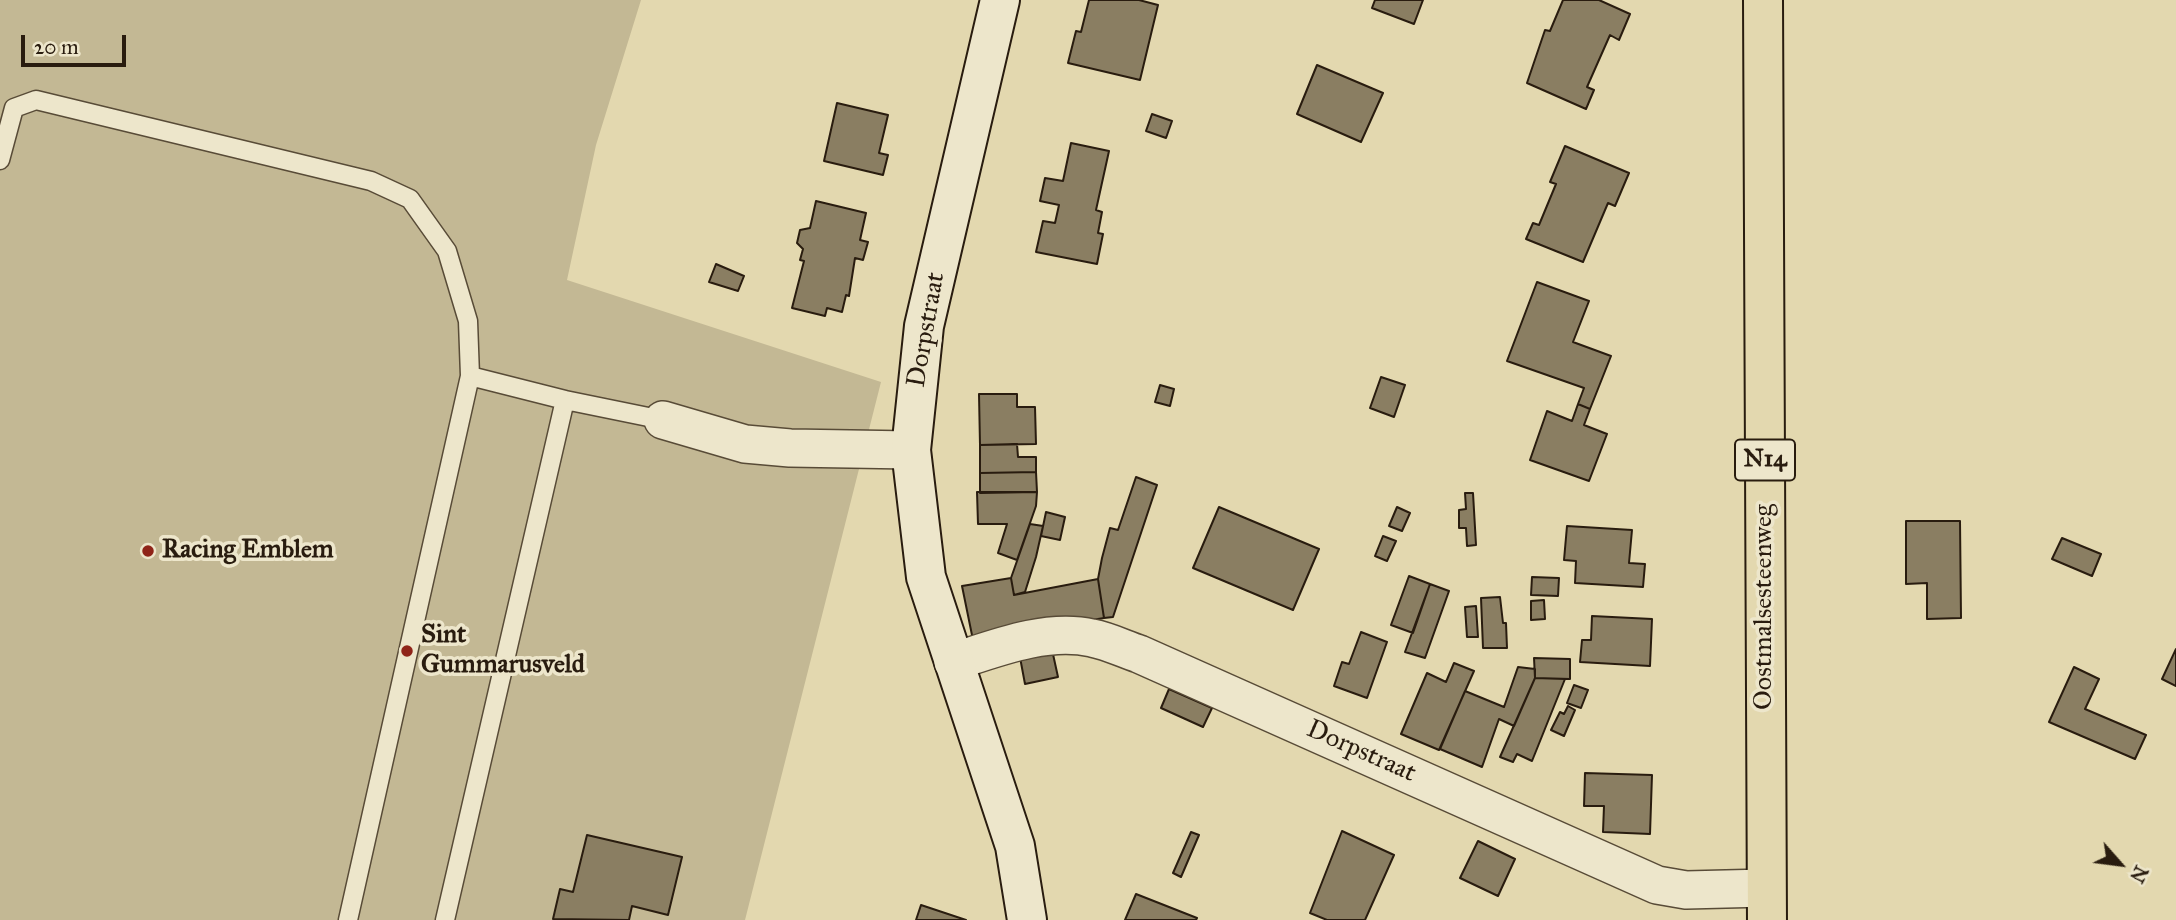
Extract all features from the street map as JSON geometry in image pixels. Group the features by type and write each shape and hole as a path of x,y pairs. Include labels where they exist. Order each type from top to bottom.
{"main road":[{"name":"Oostmalsesteenweg","path":"1763,0 1766,904"}],"street":[{"name":"Dorpstraat","path":"1000,0 924,326 911,450 926,577 1015,846 1027,920"},
{"path":"663,420 746,444 790,449 911,450"},
{"name":"Dorpstraat","path":"953,662 1013,643 1062,636 1091,638 1139,654 1657,885 1766,904"}],"lane":[{"path":"0,160 14,108 36,100 371,181 410,200 447,251 468,321 470,376 348,920"},
{"path":"470,376 565,400 663,420"},
{"path":"444,920 565,400"}],"shaded area":[{"name":"Sint Gummarusveld","path":"0,0 641,0 596,145 567,280 881,382 745,920 0,920"}],"building":[{"path":"1089,0 1139,0 1158,5 1140,80 1068,63 1076,31 1081,32"},
{"path":"1375,0 1423,0 1414,24 1372,8"},
{"path":"1563,0 1599,0 1630,14 1619,40 1610,35 1587,87 1594,90 1586,109 1527,83 1545,30 1550,31"},
{"path":"1317,65 1383,93 1361,142 1297,114"},
{"path":"837,103 888,115 879,153 888,155 883,175 824,161"},
{"path":"1152,114 1172,121 1166,138 1146,131"},
{"path":"1071,143 1109,151 1096,210 1102,212 1098,233 1103,234 1097,264 1036,252 1043,221 1055,223 1059,205 1040,201 1045,178 1063,181"},
{"path":"1565,146 1629,173 1615,206 1608,203 1583,262 1526,239 1533,223 1539,225 1556,184 1550,182"},
{"path":"816,201 866,213 860,240 868,242 863,260 855,258 849,296 846,295 842,312 827,308 825,316 792,308 804,261 800,260 803,249 797,243 800,230 810,228"},
{"path":"716,264 744,276 738,291 709,282"},
{"path":"1537,282 1589,301 1573,342 1611,356 1590,409 1578,404 1584,388 1507,361"},
{"path":"1381,377 1405,385 1394,417 1370,408"},
{"path":"1160,385 1174,389 1170,406 1155,402"},
{"path":"979,394 1017,394 1017,407 1035,407 1036,444 980,445"},
{"path":"1578,404 1590,409 1584,425 1607,434 1589,481 1530,460 1547,411 1572,421"},
{"path":"1017,444 1018,457 1036,457 1036,472 980,473 980,445"},
{"path":"1036,472 1037,492 980,493 980,473"},
{"path":"1136,477 1157,485 1113,617 1104,618 1098,579 1102,558 1110,528 1118,530"},
{"path":"977,492 1037,492 1036,506 1017,560 998,553 1007,524 978,524"},
{"path":"1465,493 1473,493 1476,545 1467,546 1466,528 1459,528 1459,510 1466,509"},
{"path":"1219,507 1319,549 1293,610 1193,568"},
{"path":"1397,507 1410,513 1402,531 1389,526"},
{"path":"1046,512 1065,517 1060,540 1041,536"},
{"path":"1906,521 1960,521 1961,618 1927,619 1927,583 1906,584"},
{"path":"1030,524 1043,526 1025,592 1014,595 1011,578"},
{"path":"1567,526 1632,530 1629,563 1645,564 1643,587 1575,583 1576,561 1564,560"},
{"path":"1383,536 1396,541 1387,561 1375,556"},
{"path":"2062,538 2101,554 2092,576 2052,559"},
{"path":"1409,576 1430,584 1413,633 1391,625"},
{"path":"1532,577 1559,578 1558,596 1531,595"},
{"path":"1011,578 1014,595 1098,579 1104,618 973,640 962,586"},
{"path":"1430,584 1449,591 1425,658 1405,652"},
{"path":"1500,597 1503,623 1506,623 1507,648 1483,648 1481,598"},
{"path":"1544,600 1545,619 1531,620 1531,601"},
{"path":"1476,606 1478,637 1467,637 1465,607"},
{"path":"1592,616 1652,619 1650,666 1580,662 1582,640 1591,640"},
{"path":"1361,632 1387,642 1367,698 1334,686 1342,662 1349,664"},
{"path":"1051,645 1058,677 1025,684 1019,652"},
{"path":"2176,649 2176,686 2162,679"},
{"path":"1534,658 1570,659 1570,679 1535,678"},
{"path":"1454,663 1474,671 1439,750 1401,734 1427,673 1446,682"},
{"path":"1518,667 1535,669 1535,678 1514,726 1499,719 1482,767 1440,749 1465,691 1504,707"},
{"path":"2074,667 2099,679 2085,709 2146,735 2135,759 2049,722"},
{"path":"1535,678 1565,679 1532,761 1517,754 1513,762 1500,757"},
{"path":"1574,685 1588,690 1581,708 1567,703"},
{"path":"1169,689 1212,708 1203,727 1161,708"},
{"path":"1568,706 1575,710 1564,736 1551,730 1560,712 1564,714"},
{"path":"1585,773 1652,775 1650,834 1603,832 1604,806 1584,806"},
{"path":"1342,831 1394,855 1365,920 1327,920 1310,913"},
{"path":"1191,832 1199,835 1181,877 1173,873"},
{"path":"587,835 682,857 668,915 632,906 629,920 553,919 560,889 573,892"},
{"path":"1478,841 1515,859 1498,896 1460,878"},
{"path":"1136,894 1197,918 1125,920"},
{"path":"921,905 966,920 916,920"}],"place":[{"name":"Racing Emblem","path":"148,551"},
{"name":"Sint Gummarusveld","path":"407,651"}]}
